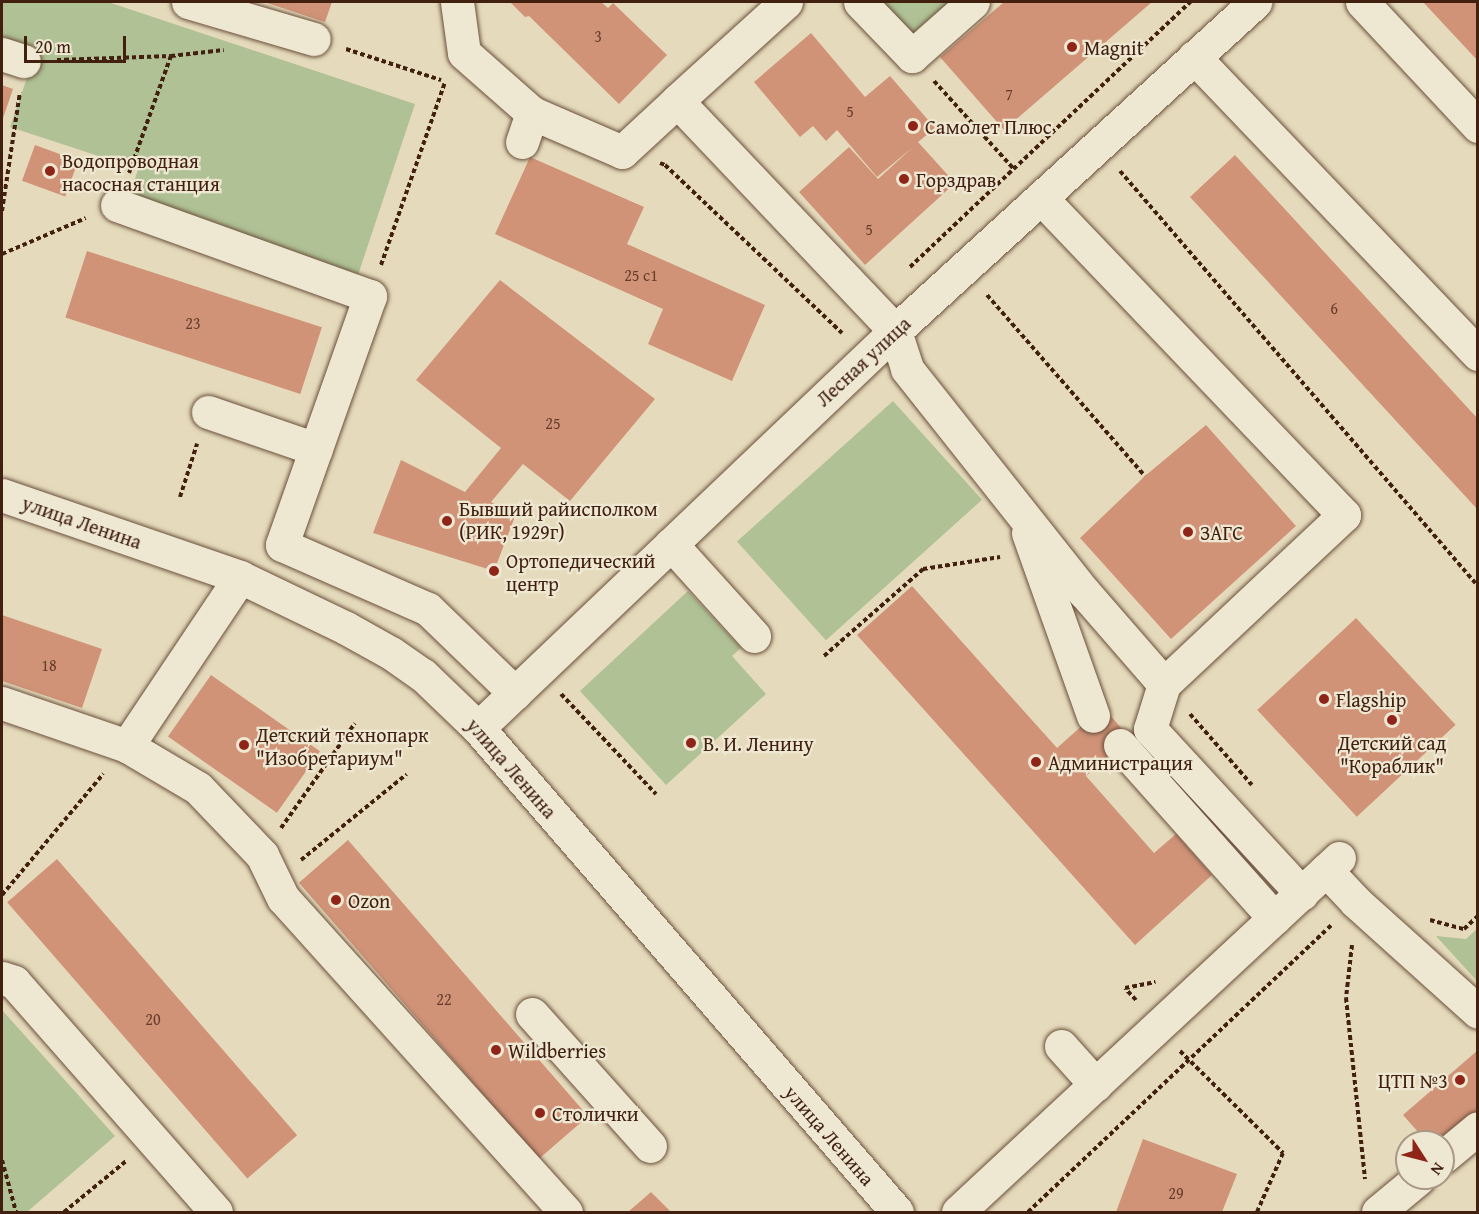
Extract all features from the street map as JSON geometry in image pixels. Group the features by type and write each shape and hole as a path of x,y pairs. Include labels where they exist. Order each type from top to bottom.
{"street":[{"path":"188,2 314,39"},
{"path":"457,2 464,53 527,128 622,152 786,2"},
{"path":"860,2 912,56 973,2"},
{"name":"Лесная улица","path":"478,729 895,331 1255,2"},
{"path":"1362,2 1478,126"},
{"path":"1194,57 1478,354"},
{"path":"677,101 895,331 907,369 1020,508 1084,592 1164,684"},
{"path":"1041,198 1344,515 1164,684 1150,729 1302,894"},
{"path":"117,205 370,296 282,545 428,609 515,693"},
{"path":"207,412 316,449"},
{"name":"улица Ленина","path":"2,495 240,577 346,628 391,653 423,675 478,729 897,1212"},
{"path":"1020,508 1093,716"},
{"path":"671,544 754,636"},
{"path":"127,746 240,577"},
{"path":"2,703 127,746 198,788 268,868 283,898 566,1212"},
{"path":"1120,745 1274,918"},
{"path":"958,1212 1333,864 1356,902 1478,1012"},
{"path":"2,978 14,982 216,1212"},
{"path":"532,1014 650,1146"},
{"path":"1061,1046 1096,1084"},
{"path":"1455,1147 1478,1128"},
{"path":"1372,1201 1395,1190"}],"path":[{"path":"622,152 664,165 841,334 1190,2"},
{"path":"912,56 1013,168"},
{"path":"2,211 13,57"},
{"path":"370,296 445,81"},
{"path":"1120,171 1478,586"},
{"path":"987,295 1145,476"},
{"path":"180,496 207,412"},
{"path":"824,656 923,569 1034,552"},
{"path":"1164,684 1256,790"},
{"path":"561,693 656,794"},
{"path":"268,868 355,723"},
{"path":"2,895 127,746"},
{"path":"268,868 407,774"},
{"path":"1028,1212 1356,902"},
{"path":"1356,902 1346,998 1372,1201"},
{"path":"1158,1026 1189,1061 1283,1153 1257,1212"},
{"path":"64,1212 152,1139"},
{"path":"2,1160 16,1212"}],"green space":[{"path":"2,2 108,2 415,104 358,275 129,199 138,169 10,127 37,49 2,37"},
{"path":"879,2 956,2 914,40"},
{"path":"893,401 982,500 826,640 737,542"},
{"path":"688,591 741,648 732,656 766,694 666,785 580,691"},
{"path":"1477,929 1477,981 1436,936 1466,939"},
{"path":"2,1010 115,1136 27,1212 2,1212"}],"building":[{"path":"264,2 332,2 325,22"},
{"path":"601,2 608,8 613,3 667,55 619,104 529,16 525,17 511,3"},
{"path":"1004,2 1152,2 1004,130 940,57"},
{"path":"1423,2 1478,2 1478,61"},
{"path":"811,33 865,97 890,76 935,128 918,142 955,183 865,265 799,192 849,147 878,179 913,147 877,177 837,130 826,141 813,126 800,137 754,82"},
{"path":"2,85 13,89 2,121"},
{"name":"Водопроводная насосная станция","path":"35,145 78,161 65,196 22,181"},
{"path":"1235,155 1478,419 1478,510 1190,197"},
{"path":"530,157 644,207 627,244 765,305 732,381 648,344 663,309 495,234"},
{"path":"87,251 322,327 300,394 65,318"},
{"path":"500,280 655,399 570,501 523,464 491,502 516,514 494,571 373,533 401,460 465,492 501,448 416,380"},
{"name":"ЗАГС","path":"1206,425 1296,526 1171,639 1080,538 1145,476"},
{"name":"Администрация","path":"912,586 1057,748 1103,707 1129,737 1086,776 1154,853 1176,834 1212,875 1135,945 857,635"},
{"path":"2,615 102,649 82,708 2,681"},
{"path":"1356,618 1456,725 1357,817 1257,710"},
{"name":"Детский технопарк \"Изобретариум\"","path":"211,675 320,751 277,813 168,736"},
{"path":"348,840 588,1116 539,1159 299,883"},
{"path":"57,859 297,1135 247,1179 7,902"},
{"name":"ЦТП №3","path":"1478,1050 1478,1111 1455,1131 1416,1130 1403,1115"},
{"path":"1143,1139 1237,1174 1222,1212 1116,1212"},
{"path":"651,1192 671,1212 628,1212"}],"place":[{"name":"Magnit","path":"1072,47"},
{"name":"Самолет Плюс","path":"913,126"},
{"name":"Водопроводная насосная станция","path":"50,171"},
{"name":"Горздрав","path":"904,179"},
{"name":"Бывший райисполком (РИК, 1929г)","path":"447,521"},
{"name":"ЗАГС","path":"1188,532"},
{"name":"Ортопедический центр","path":"494,571"},
{"name":"Flagship","path":"1324,699"},
{"name":"Детский сад \"Кораблик\"","path":"1392,720"},
{"name":"В. И. Ленину","path":"691,743"},
{"name":"Детский технопарк \"Изобретариум\"","path":"244,745"},
{"name":"Администрация","path":"1036,762"},
{"name":"Ozon","path":"336,900"},
{"name":"Wildberries","path":"496,1050"},
{"name":"ЦТП №3","path":"1460,1080"},
{"name":"Столички","path":"540,1113"}]}
